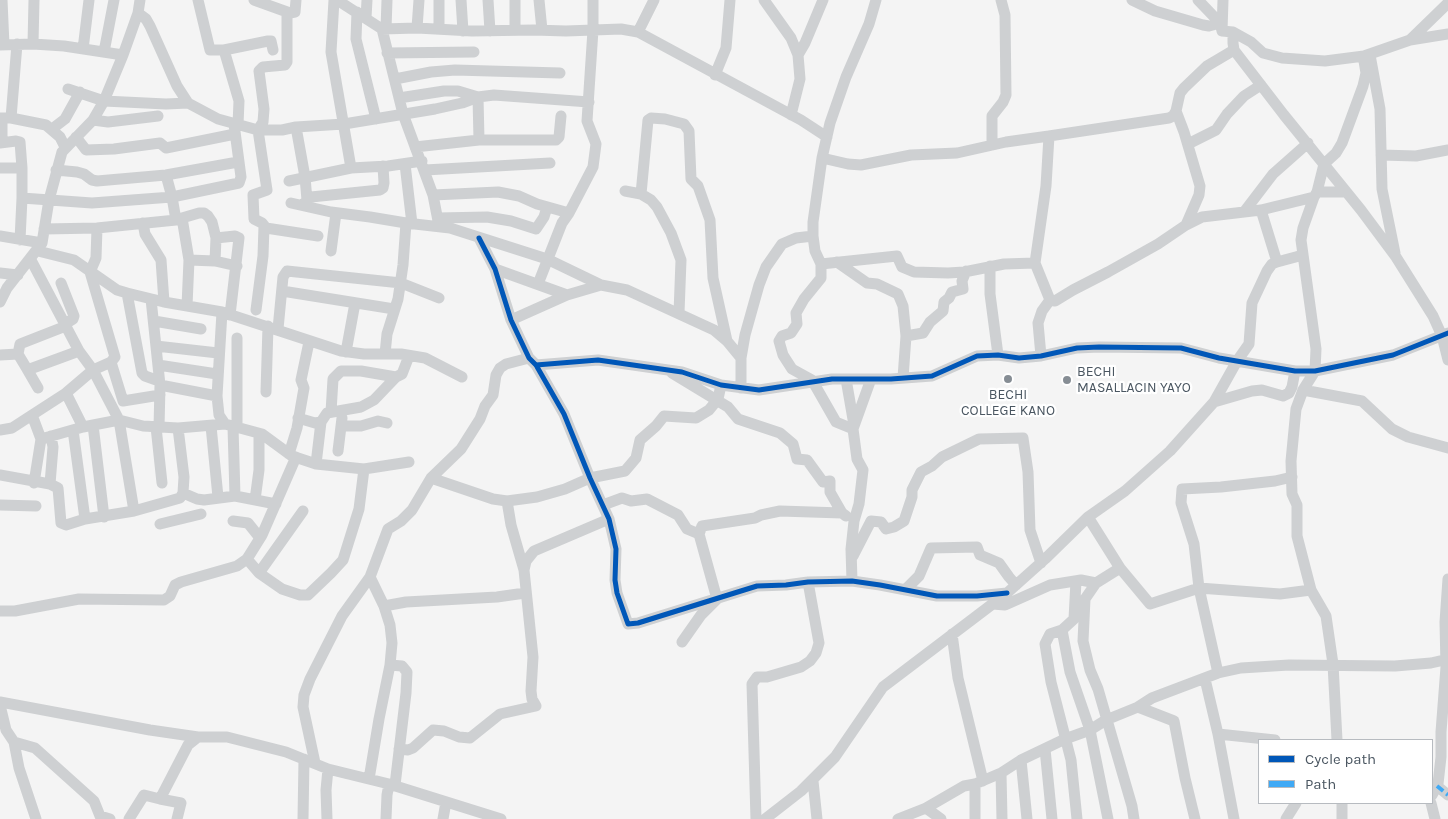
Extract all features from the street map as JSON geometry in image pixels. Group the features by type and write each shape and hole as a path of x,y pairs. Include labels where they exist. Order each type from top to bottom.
{"street":[{"path":"2,0 2,45 33,44 83,49 123,56"},
{"path":"33,44 34,0"},
{"path":"83,49 89,0"},
{"path":"104,52 114,0"},
{"path":"198,0 210,50 224,50 268,41 271,41 273,50"},
{"path":"254,0 273,3 290,13 296,12 296,0"},
{"path":"350,168 331,52 335,0 384,29 417,28 462,31 621,29 638,32 715,75 791,114 827,137"},
{"path":"367,0 356,39 376,119"},
{"path":"387,0 384,29 387,53 403,114 434,194 438,222"},
{"path":"417,28 419,0"},
{"path":"439,0 439,29"},
{"path":"461,0 462,31"},
{"path":"488,0 490,31"},
{"path":"515,0 515,30"},
{"path":"539,0 542,30"},
{"path":"538,284 562,223 593,167 596,144 587,121 593,0"},
{"path":"638,32 654,0"},
{"path":"715,75 726,48 730,0"},
{"path":"764,0 791,38 798,55 800,79 791,114"},
{"path":"798,55 823,0"},
{"path":"853,427 836,422 812,380 792,369 783,354 779,341 782,336 792,333 797,324 796,313 804,299 821,278 821,264 815,251 813,222 822,158 836,105 869,24 876,0"},
{"path":"992,145 992,116 1006,95 1005,15 1001,0"},
{"path":"1132,0 1155,11 1203,25 1225,29 1250,42 1263,53 1282,58 1324,61 1367,56 1410,40 1448,34"},
{"path":"1198,0 1225,29 1234,50 1396,257 1445,335 1448,360"},
{"path":"1223,0 1225,29"},
{"path":"139,3 172,78 188,103 235,128 282,130 296,127 344,124 462,103 478,97 494,95 589,102"},
{"path":"0,302 7,288 37,251 62,152 93,120 104,100 123,56 139,3"},
{"path":"1410,40 1448,3"},
{"path":"287,12 287,62 285,65 264,67 259,71 264,109 263,122 258,130 267,190 255,194 253,202 254,220 262,223 266,228 318,236"},
{"path":"17,44 1,143 20,142 22,168 20,240"},
{"path":"22,198 92,203 172,197 239,183 241,178 235,128 240,101 224,50"},
{"path":"822,158 861,165 910,155 957,152 1006,142 1169,118 1176,111 1180,93 1184,88 1207,66 1234,50"},
{"path":"387,53 474,52"},
{"path":"1367,56 1380,109 1382,189 1396,257"},
{"path":"1337,739 1333,664 1326,616 1311,590 1297,536 1297,505 1292,494 1291,461 1296,409 1303,390 1315,371 1316,349 1301,240 1303,228 1324,164 1336,153 1342,143 1363,86 1367,56"},
{"path":"395,80 431,72 455,70 560,73"},
{"path":"1188,144 1216,130 1227,114 1244,96 1261,85"},
{"path":"68,88 104,100 129,103 188,103"},
{"path":"399,98 451,91 458,91 478,97"},
{"path":"52,129 65,119 80,92"},
{"path":"478,97 479,140"},
{"path":"1176,111 1200,186 1186,225"},
{"path":"93,120 108,122 158,116"},
{"path":"415,147 479,140 558,140 560,116"},
{"path":"4,118 46,125 60,138 65,147"},
{"path":"641,194 648,120 651,118 665,119 684,124 689,131 691,179 698,186 710,220 713,278 726,340"},
{"path":"296,127 305,177 300,203"},
{"path":"76,137 86,150 114,149 160,143 166,148 235,128"},
{"path":"1048,136 1046,186 1034,263 1050,300 1055,302 1202,217 1261,210 1315,195 1346,192"},
{"path":"1244,212 1273,174 1308,143"},
{"path":"1381,155 1416,156 1448,150"},
{"path":"56,170 77,172 84,174 92,180 98,180 166,175 238,162"},
{"path":"288,180 350,168 405,164 424,166 550,163"},
{"path":"385,354 387,334 401,283 409,224 405,164"},
{"path":"300,203 311,197 380,190 383,188 384,183 383,166"},
{"path":"0,168 22,168"},
{"path":"166,175 189,260 187,306"},
{"path":"625,191 641,194 651,200 657,207 679,252 681,260 679,313"},
{"path":"434,194 498,192 519,196 569,213"},
{"path":"300,203 336,213 409,224 487,217 511,221 536,229 539,228 547,207"},
{"path":"1261,210 1277,262"},
{"path":"44,229 97,228 179,219 204,213 212,222 216,238 215,261"},
{"path":"331,251 336,213"},
{"path":"438,222 479,238 547,259 601,285 626,290 679,313 714,330 726,340 741,358"},
{"path":"143,223 145,234 161,260 164,302"},
{"path":"256,310 264,226"},
{"path":"0,430 12,428 66,393 93,370 111,362 115,357 90,272 96,258 97,228"},
{"path":"0,236 20,240 37,251 74,260 117,290 164,302 226,313 309,342 346,352 425,358 462,377"},
{"path":"216,238 235,236 239,238 237,266 218,353 216,396 219,415 232,426"},
{"path":"741,388 741,358 751,309 759,285 774,254 782,244 789,240 813,236"},
{"path":"479,238 495,269 511,320 532,361 564,414 609,519 616,549 616,586 628,624 638,623 717,600 757,586 852,581 937,596 977,596 1007,593"},
{"path":"37,251 66,325 93,370 119,420 134,511"},
{"path":"765,819 813,781 835,757 883,688 1007,593 1088,517 1125,491 1170,451 1214,402 1236,361 1249,344 1252,303 1267,271 1272,264 1303,255"},
{"path":"821,264 897,256 902,267 914,272 966,271 990,266 1034,263"},
{"path":"189,260 215,261 237,266"},
{"path":"837,262 866,282 877,284 898,294 903,306 906,336 904,378"},
{"path":"990,266 990,294 998,355"},
{"path":"495,269 567,295"},
{"path":"266,392 273,328 282,292 283,277 287,271 401,283 438,298"},
{"path":"906,336 923,334 930,322 943,311 944,302 952,292 963,290 962,281 966,271"},
{"path":"0,274 18,275"},
{"path":"38,388 18,354 20,344 66,325 73,319 74,316 61,283"},
{"path":"511,320 567,295 601,285"},
{"path":"282,292 394,309"},
{"path":"127,293 142,373 160,387 216,396"},
{"path":"151,299 160,387 158,428 162,484"},
{"path":"1041,356 1038,323 1042,311 1050,300"},
{"path":"346,352 354,303"},
{"path":"154,321 201,329"},
{"path":"315,763 303,707 304,694 310,679 342,616 370,577 388,529 412,510 431,478 461,449 493,395 496,375 500,368 506,364 532,361 598,360 693,375 721,385 759,390 778,388 812,380 932,376 977,356 998,355 1019,358 1084,348 1181,348 1236,361 1295,371 1315,371 1393,355 1445,335"},
{"path":"235,496 232,426 237,338"},
{"path":"0,611 15,611 78,599 164,600 170,596 175,585 181,582 237,566 247,559 260,538 276,504 290,467 304,388 301,380 309,342"},
{"path":"156,346 218,353"},
{"path":"27,369 80,351"},
{"path":"0,355 18,354"},
{"path":"316,464 321,422 327,413 361,407 374,400 396,377 402,374 409,356"},
{"path":"111,362 123,401 160,387"},
{"path":"158,365 217,374"},
{"path":"338,451 342,426 336,411 333,380 341,371 361,371 396,377"},
{"path":"669,371 728,408 738,419 780,433 793,444 797,459 807,460 823,482 830,481 830,492 842,513 854,521"},
{"path":"1214,402 1262,390 1284,396 1289,394 1295,371"},
{"path":"846,379 856,459 863,470 859,504 854,521 851,560 852,581"},
{"path":"853,427 872,379"},
{"path":"431,478 493,499 507,501 537,498 590,478 627,470 636,458 640,440 664,416 696,418 709,410 718,399 721,385"},
{"path":"1303,390 1362,402 1392,428 1408,437 1448,448"},
{"path":"66,393 83,427 104,517"},
{"path":"32,415 53,447 50,484"},
{"path":"298,418 315,423 321,422"},
{"path":"46,438 83,427 119,420 158,428 232,426 259,434 293,456 316,464 364,470 409,462"},
{"path":"342,426 361,426 378,421 387,422"},
{"path":"212,426 218,497"},
{"path":"83,427 85,519"},
{"path":"0,476 34,483 50,484 58,488 61,523 66,525 85,519 134,511 180,498 183,492 184,477 178,428"},
{"path":"254,500 259,470 259,434"},
{"path":"34,483 46,438"},
{"path":"851,560 871,522 881,522 886,529 904,521 912,497 912,490 921,472 932,466 942,457 980,439 1023,438 1028,472 1030,530 1041,562"},
{"path":"247,559 259,573 282,588 300,595 308,595 343,560 359,509 364,470"},
{"path":"1218,673 1199,588 1194,544 1181,503 1182,489 1221,487 1275,481 1292,477"},
{"path":"1275,481 1292,494"},
{"path":"183,492 197,500 235,496 276,504"},
{"path":"603,505 622,498 631,501 647,499 678,515 687,529 699,534"},
{"path":"170,501 177,519"},
{"path":"399,749 408,750 412,748 433,730 470,738 500,714 536,706 532,699 531,691 533,657 524,570 511,524 507,501"},
{"path":"0,505 36,506"},
{"path":"259,573 303,511"},
{"path":"717,600 699,534 702,526 755,518 780,511 842,513"},
{"path":"160,524 201,514"},
{"path":"1088,517 1120,568 1150,604 1199,588 1280,594 1311,590"},
{"path":"524,570 526,561 534,551 609,519"},
{"path":"233,521 248,523 260,538"},
{"path":"905,590 919,576 931,548 977,547 980,555 999,563 1016,585"},
{"path":"1120,568 1096,583 1085,599 1083,641 1090,670 1098,689 1132,806 1134,819"},
{"path":"369,778 390,665 392,643 390,625 384,606 370,577"},
{"path":"1448,579 1445,622 1447,660 1441,732 1442,757 1434,791 1448,795"},
{"path":"993,604 1005,605 1050,585 1081,580 1096,583"},
{"path":"1076,581 1074,619 1062,630 1050,634 1045,644 1051,682 1071,760 1077,819"},
{"path":"756,819 752,684 757,677 767,677 801,667 810,661 816,653 819,643 808,582"},
{"path":"384,606 406,602 498,597 525,593"},
{"path":"682,642 701,615 717,600"},
{"path":"1062,630 1070,672 1090,730 1108,819"},
{"path":"952,634 958,678 979,782 975,819"},
{"path":"898,819 926,808 964,786 1000,773 1021,760 1065,739 1090,730 1106,720 1152,698 1218,673 1241,668 1289,665 1395,666 1447,660"},
{"path":"386,819 387,795 392,784 399,749 407,672 402,666 390,665"},
{"path":"1205,679 1218,734 1234,819"},
{"path":"36,819 19,768 14,742 6,730 0,703 124,726 198,737 227,737 286,752 328,769 392,784 498,819"},
{"path":"1138,706 1174,721 1195,819"},
{"path":"1328,739 1335,724"},
{"path":"1218,734 1266,739"},
{"path":"160,798 188,745 198,737"},
{"path":"14,742 36,748 94,801 100,816 110,819"},
{"path":"1044,749 1052,819"},
{"path":"303,819 304,759"},
{"path":"1021,760 1028,819"},
{"path":"328,769 326,790 328,819"},
{"path":"1000,773 1002,819"},
{"path":"813,781 817,819"},
{"path":"130,819 144,795 181,803 177,819"},
{"path":"443,819 446,802"},
{"path":"1286,819 1295,804"},
{"path":"1342,804 1342,819"},
{"path":"1431,804 1435,819"},
{"path":"926,808 941,819"}],"marked path":[{"path":"1437,786 1448,795"}],"cycle path":[{"path":"479,238 495,269 511,320 529,358 536,365 564,414 609,519 616,549 615,580 617,593 628,624 638,623 757,586 852,581 937,596 977,596 1007,593"},
{"path":"536,365 598,360 682,372 721,385 759,390 832,379 891,379 932,376 977,356 998,355 1019,358 1041,356 1077,348 1099,347 1181,348 1219,358 1295,371 1315,371 1393,355 1448,333"}],"place":[{"name":"BECHI COLLEGE KANO","path":"1008,379"},
{"name":"BECHI MASALLACIN YAYO","path":"1067,380"}]}
